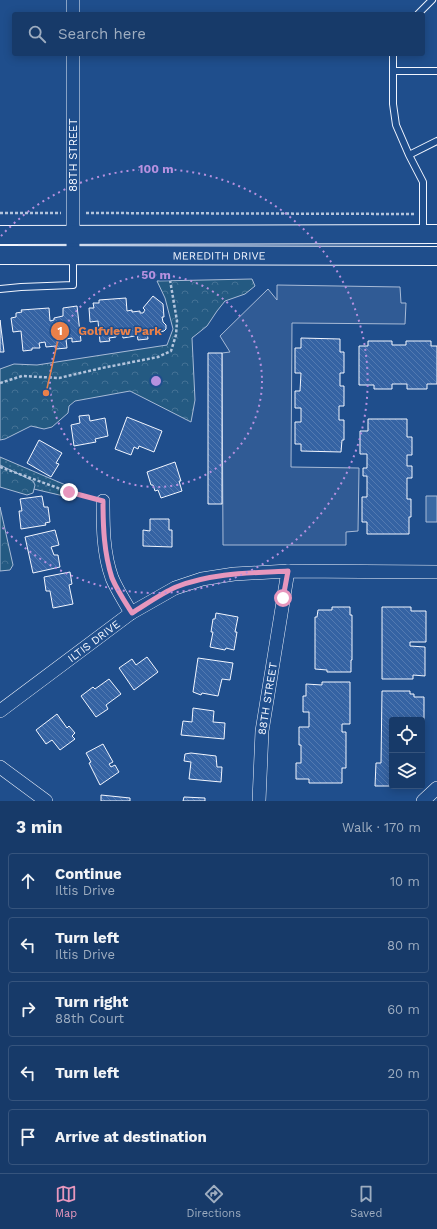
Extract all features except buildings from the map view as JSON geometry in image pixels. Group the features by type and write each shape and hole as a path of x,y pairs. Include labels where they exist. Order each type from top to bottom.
{"main road":[{"name":"MEREDITH DRIVE","path":"0,235 430,234"},
{"name":"MEREDITH DRIVE","path":"0,255 437,256"}],"street":[{"path":"73,0 73,12"},
{"name":"88TH STREET","path":"73,56 73,255"},
{"path":"103,501 103,533 108,564 113,579 132,613"},
{"name":"88TH STREET","path":"259,801 262,731 288,571"},
{"name":"ILTIS DRIVE","path":"0,710 132,613 175,588 202,579 234,574 288,571 437,572"},
{"path":"0,767 46,801"},
{"path":"422,801 436,791"}],"lane":[{"path":"420,12 432,0"},
{"path":"393,56 393,104 396,126 423,182 423,214 430,234"},
{"path":"393,71 437,71"},
{"path":"409,155 437,140"},
{"path":"0,289 73,285 73,255"}],"path":[{"path":"0,213 423,214"},
{"path":"0,383 22,376 59,378 158,357 171,351 176,335 177,321 169,274"},
{"path":"0,467 69,492 103,501"}],"green space":[{"path":"252,279 255,286 245,294 225,301 207,326 192,338 195,400 191,422 130,391 75,401 69,406 68,413 52,427 44,429 31,426 0,440 0,369 14,364 37,365 167,345 173,329 165,298 157,281"},
{"path":"0,457 75,489 72,498 0,481"},
{"path":"0,465 33,481 35,485 33,493 27,495 0,487"},
{"path":"0,507 13,565 10,570 0,571"}],"shaded area":[{"path":"277,285 400,287 401,303 406,303 405,324 292,323 291,467 359,468 358,531 346,532 346,545 223,545 222,353 230,352 220,336 268,289 277,300"},
{"path":"426,496 437,496 437,522 426,522"}],"place":[{"name":"Golfview Park","path":"46,393"}],"route":[{"path":"69,492 103,501 103,533 108,564 113,579 132,613 175,588 202,579 234,574 288,571 283,598"}]}
